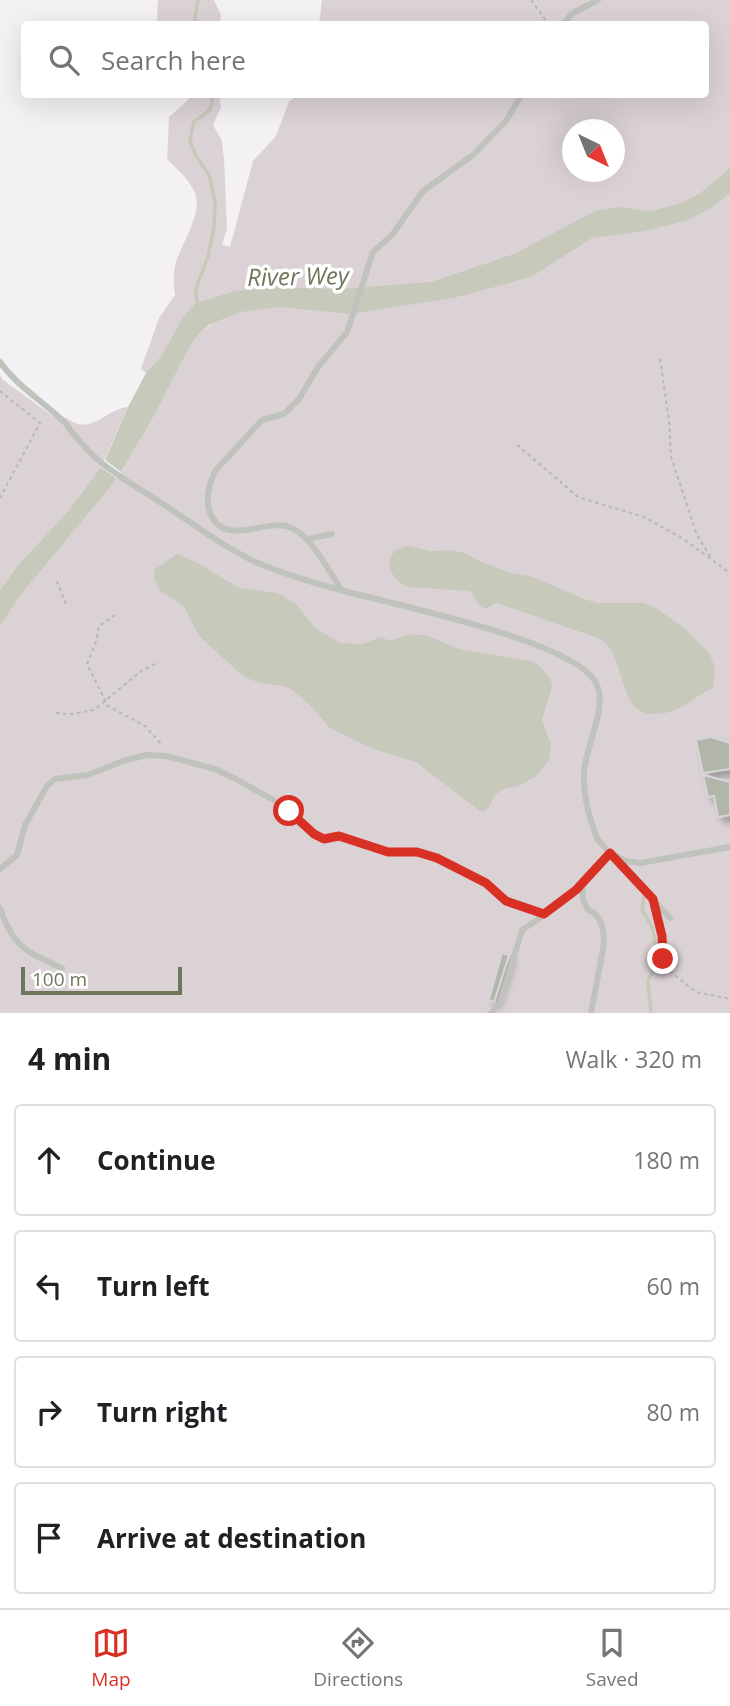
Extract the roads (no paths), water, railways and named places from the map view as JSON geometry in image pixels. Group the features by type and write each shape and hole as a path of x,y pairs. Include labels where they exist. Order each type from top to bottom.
{"lane":[{"path":"566,21 571,14 598,0"},
{"path":"342,591 307,539 296,529 284,524 241,531 225,529 216,522 208,503 208,491 215,471 262,420 284,414 299,400 318,368 347,332 373,253 392,235 423,191 473,155 506,121 520,98"},
{"path":"0,362 25,390 65,422 98,460 254,561 289,576 491,630 574,661 595,681 599,693 600,707 586,753 584,791 598,840 670,918"},
{"path":"307,539 332,534"},
{"path":"0,869 17,855 25,825 47,786 55,779 88,775 147,755 172,757 215,769 275,801 314,834 324,839 339,836 388,852 417,852 437,858 486,883 506,901 544,914"},
{"path":"610,853 640,863 730,847"},
{"path":"491,1013 500,1004 522,930 563,902 610,853"},
{"path":"582,885 587,910 594,912 599,918 604,933 591,1013"},
{"path":"0,908 11,937 23,949 62,968"}],"waterway":[{"path":"194,21 198,0"},
{"path":"197,307 196,289 208,256 214,228 215,201 209,175 190,141 194,121 207,112 212,98"},
{"path":"644,897 642,910 652,927 655,941 654,969 648,981 651,1013"}],"water label":[{"name":"River Wey","path":"298,277"}]}
